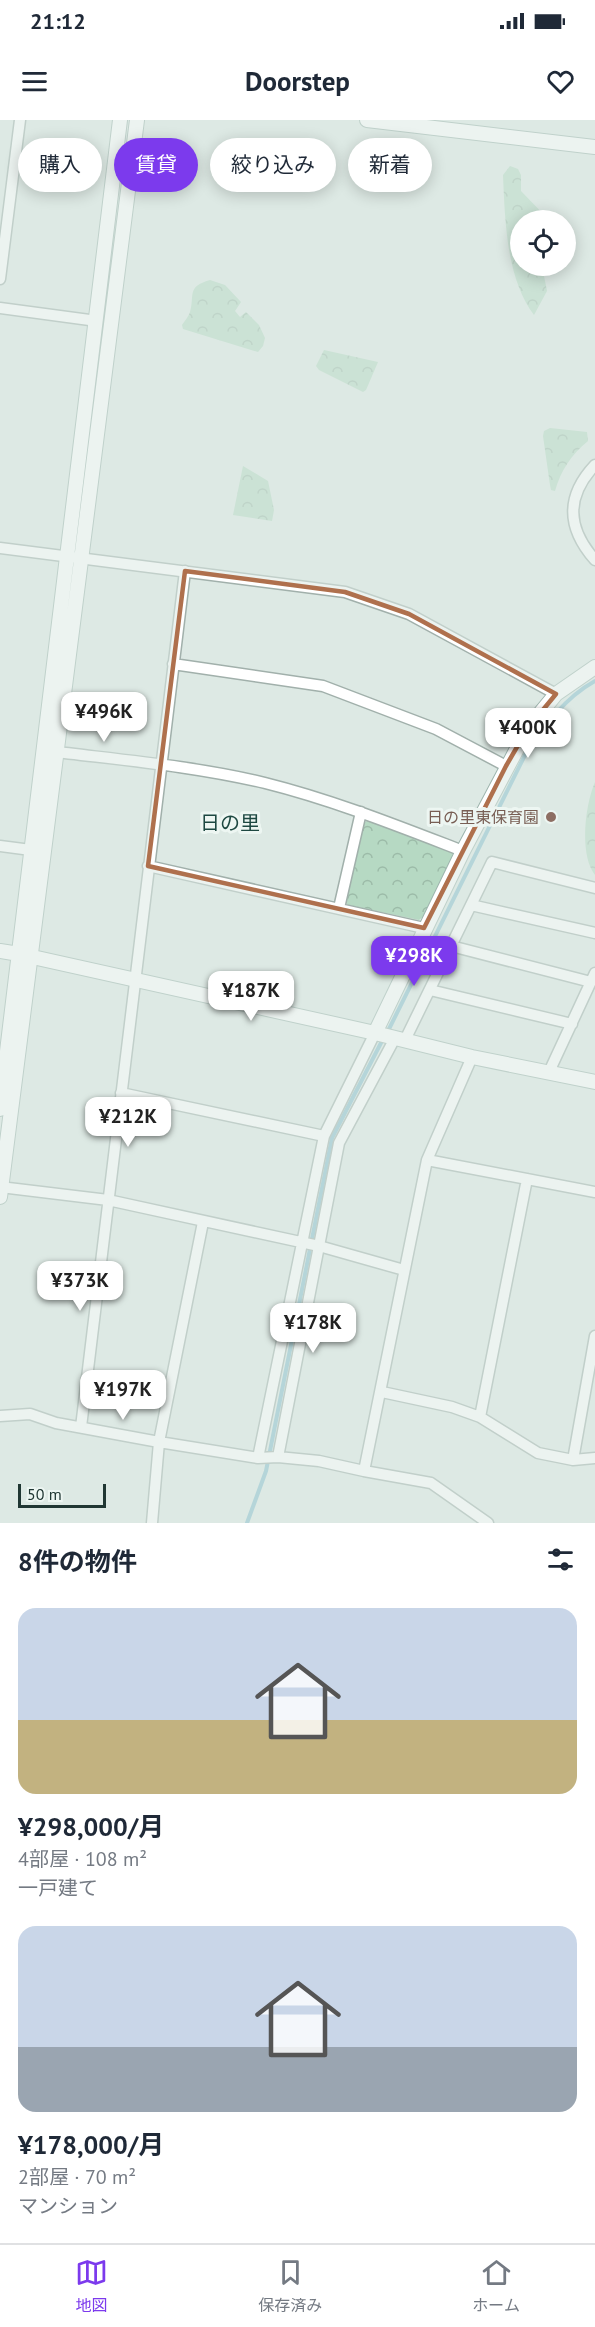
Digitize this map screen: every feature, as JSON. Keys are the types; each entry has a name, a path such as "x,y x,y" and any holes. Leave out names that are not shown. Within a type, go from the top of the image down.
{"street":[{"path":"0,279 20,120"},
{"path":"120,120 67,555 50,751 0,1190 108,1200 319,1246 404,1270"},
{"path":"0,1109 25,955 31,850 82,557 136,120"},
{"path":"367,120 595,147"},
{"path":"0,308 97,321"},
{"path":"595,465 577,490 573,510 574,527 582,545 595,560"},
{"path":"0,548 345,592 409,614 556,694"},
{"path":"81,1427 184,571"},
{"path":"173,664 323,686 436,729 506,766"},
{"path":"258,1458 324,1137 424,928 506,766 528,728 556,694 595,667"},
{"path":"50,751 162,765 265,783 361,812 463,851"},
{"path":"339,908 361,812"},
{"path":"0,846 31,850"},
{"path":"278,1457 339,1143 430,990 492,862 595,888"},
{"path":"148,866 424,928"},
{"path":"471,905 595,933"},
{"path":"451,946 593,977 549,1072"},
{"path":"0,951 375,1033 472,1058 595,1082"},
{"path":"430,990 572,1024"},
{"path":"364,1471 382,1392 427,1160 472,1058"},
{"path":"121,1093 324,1137"},
{"path":"427,1160 595,1192"},
{"path":"480,1417 527,1179"},
{"path":"152,1523 159,1442 203,1222"},
{"path":"573,1460 595,1336"},
{"path":"382,1392 452,1407 480,1417 538,1453 573,1460 595,1458"},
{"path":"0,1416 30,1414 56,1423 159,1442 258,1458 278,1457 319,1461 431,1483 488,1523"}],"highlighted area":[{"path":"185,571 345,592 409,614 556,694 528,728 506,766 424,928 148,866"}],"green space":[{"path":"510,166 518,169 521,175 521,191 539,210 510,210 510,254 505,210 503,175"},
{"path":"515,276 544,276 547,291 534,315 525,300"},
{"path":"210,280 225,285 241,302 235,311 240,317 246,312 259,325 265,338 258,352 183,329 182,325 190,312 194,289"},
{"path":"324,350 378,362 366,390 363,392 319,370 316,366"},
{"path":"550,428 587,432 588,441 567,463 555,491 551,490 543,436 544,431"},
{"path":"243,466 268,481 274,510 272,521 233,515"},
{"path":"595,782 595,875 587,855 585,830 591,792"},
{"path":"367,821 450,851 454,856 424,916 419,920 348,905 344,901 361,825"}],"waterway":[{"path":"387,1033 525,755 564,705 595,681"},
{"path":"247,1523 266,1471 332,1138 383,1039"}],"place":[{"name":"日の里東保育園","path":"551,817"}],"district":[{"name":"日の里","path":"230,823"}]}
